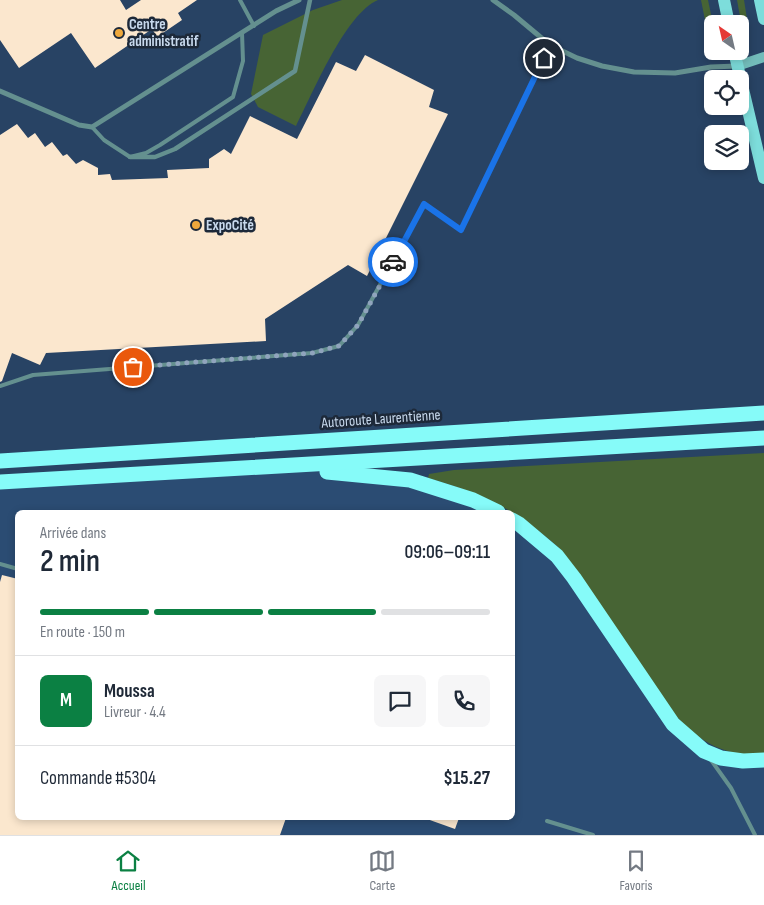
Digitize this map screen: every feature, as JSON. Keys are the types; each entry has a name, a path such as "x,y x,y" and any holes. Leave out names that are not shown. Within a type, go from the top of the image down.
{"highway":[{"name":"Autoroute Laurentienne","path":"0,461 764,412"},
{"path":"0,482 764,438"},
{"path":"0,451 53,458"},
{"path":"283,467 410,480 474,500 494,510"},
{"path":"515,522 557,556 673,724 704,751 721,758 743,761 764,760"}],"main road":[{"path":"724,0 727,15"},
{"path":"760,0 764,19"},
{"path":"737,66 764,57"},
{"path":"736,60 764,178"}],"street":[{"path":"0,91 80,125 92,128 276,11 299,0"},
{"path":"130,157 155,157 175,149 295,71 310,0"},
{"path":"493,0 550,45 578,58 602,66 634,72 676,73 711,67 737,66"}],"lane":[{"path":"240,0 254,26"},
{"path":"92,128 104,140 130,157 146,153 160,145 234,97 243,61 242,33"},
{"path":"0,386 33,375 312,353 339,346 358,325 424,204 461,230 550,45"},
{"path":"0,564 15,568"},
{"path":"704,751 731,788 755,835"},
{"path":"547,821 593,835"}],"shaded area":[{"path":"283,467 410,480 492,510 15,510 15,820 515,820 515,522 557,556 673,724 704,751 764,760 764,835 0,835 0,482"}],"green space":[{"path":"342,0 378,0 366,8 342,37 296,126 258,107 251,94 263,35 313,10"},
{"path":"701,0 708,0 711,15 704,15"},
{"path":"737,0 744,0 746,15 740,15"},
{"path":"764,453 764,757 750,756 715,746 695,734 685,725 675,715 558,547 515,515 515,510 507,510 465,490 428,478 429,474 454,470"}],"building":[{"path":"0,0 120,0 126,10 141,0 197,0 178,13 182,20 157,37 152,29 95,68 71,33 19,68 0,40"},
{"name":"ExpoCité","path":"365,55 434,90 429,107 448,114 367,276 348,265 265,319 266,341 46,353 40,365 12,353 0,382 0,135 17,124 28,138 35,133 45,147 52,142 63,156 67,154 76,164 83,160 98,168 98,175 110,174 112,180 168,178 167,170 209,168 209,159 224,149 231,154 250,116 297,139 336,62 356,71"},
{"path":"2,575 15,578 15,820 285,820 280,835 0,835 0,582"},
{"path":"430,820 458,820 455,829"}],"way so far":[{"path":"133,367 312,353 339,346 358,325 393,262"}],"place":[{"name":"Centre administratif","path":"119,33"},
{"name":"ExpoCité","path":"196,225"}],"route":[{"path":"393,262 424,204 461,230 544,58"}]}
